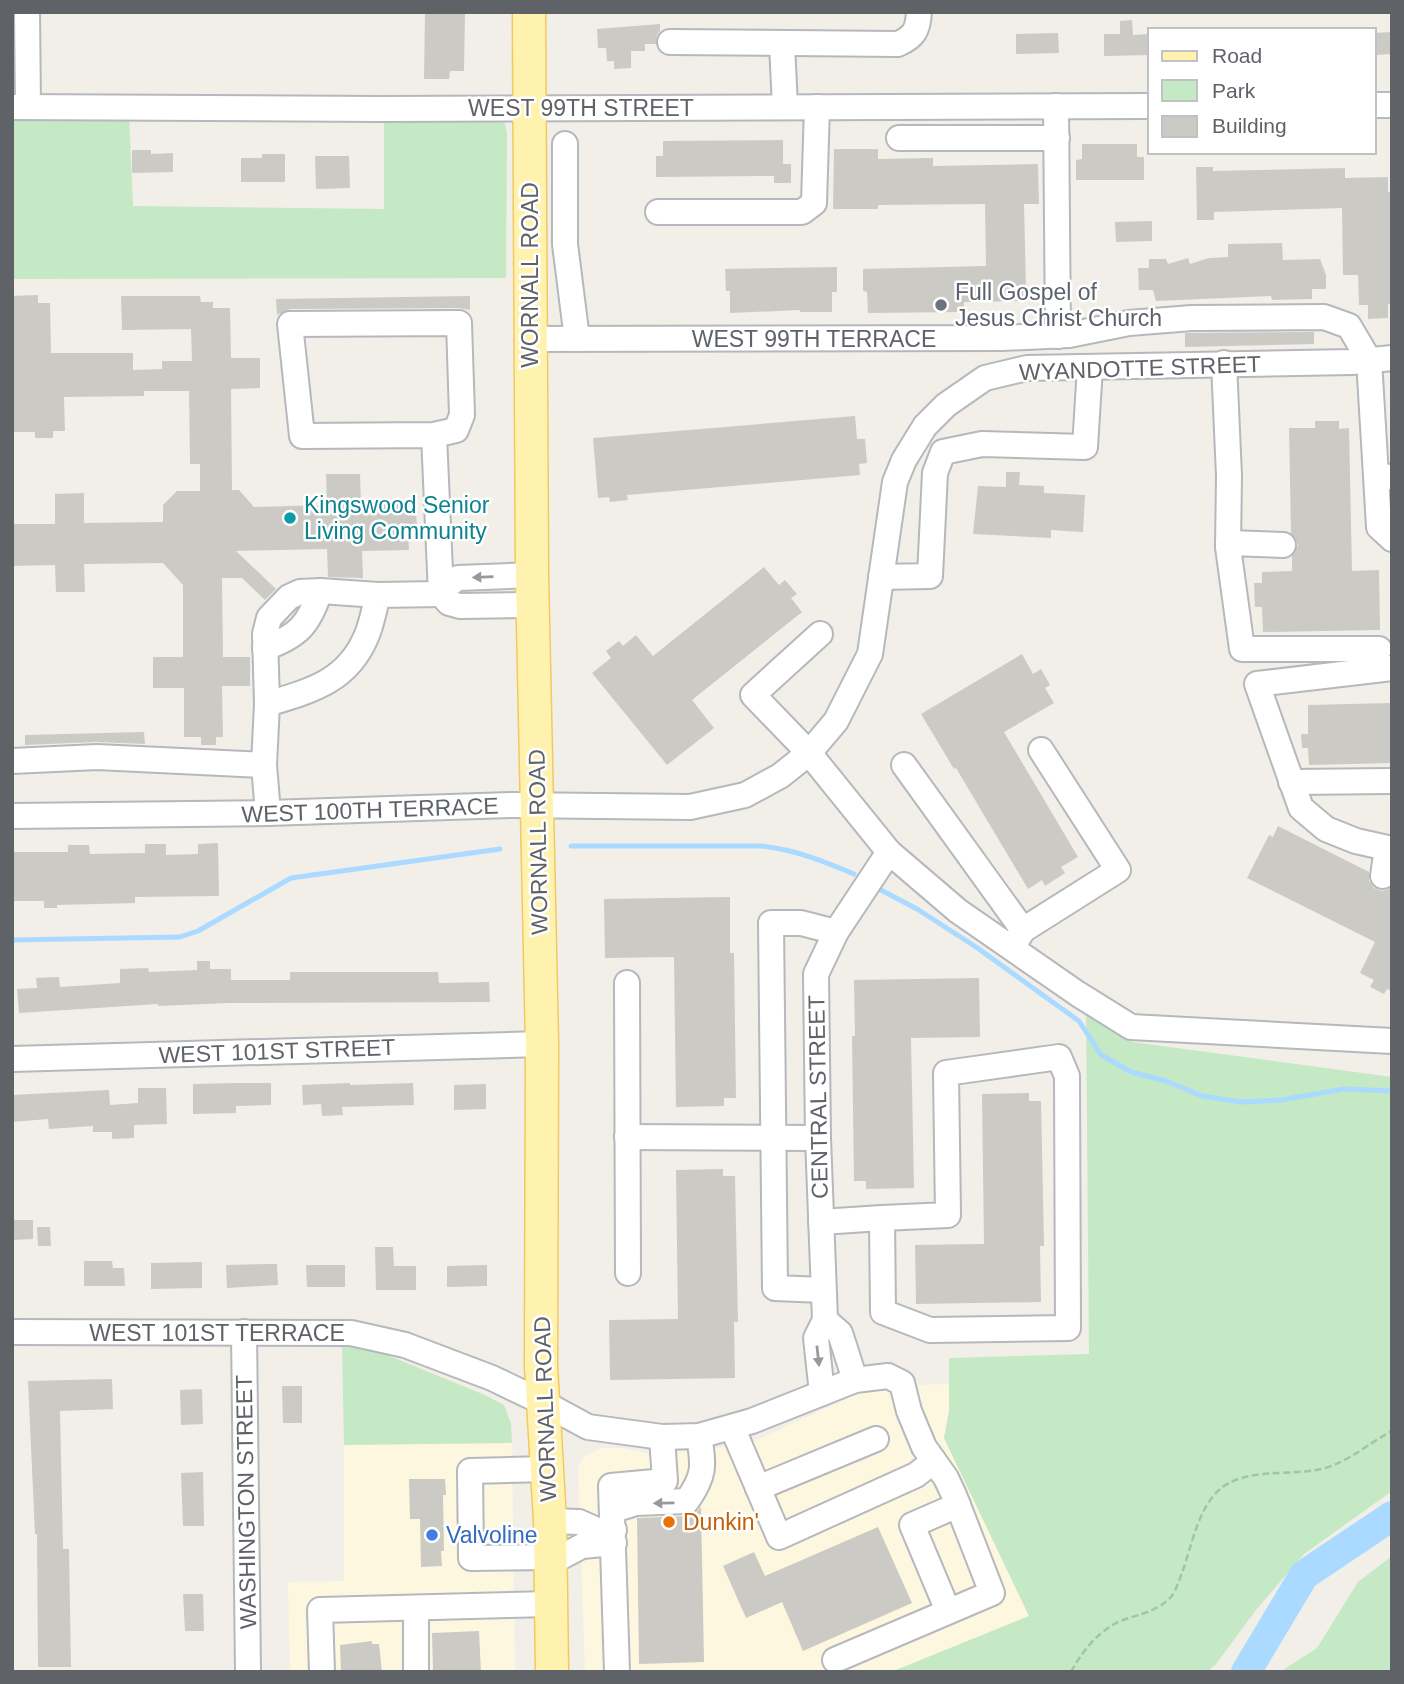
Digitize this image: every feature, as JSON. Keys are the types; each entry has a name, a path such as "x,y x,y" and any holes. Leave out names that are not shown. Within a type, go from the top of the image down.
{"main road":[{"name":"WORNALL ROAD","path":"529,12 533,590 541,1044 542,1402 550,1521 552,1672"}],"street":[{"path":"20,107 27,12"},
{"path":"670,42 898,44 911,38 918,29 919,12"},
{"path":"782,44 785,107"},
{"path":"1056,106 1058,336"},
{"name":"WEST 99TH STREET","path":"20,107 1148,106"},
{"path":"658,212 802,212 814,203 817,107"},
{"path":"899,138 1056,138"},
{"path":"565,144 565,244 577,339"},
{"name":"WEST 99TH TERRACE","path":"531,339 1002,338 1058,336 1129,323 1192,318 1324,317 1349,326 1380,359"},
{"path":"459,323 462,415 456,430 434,435 302,436 290,324 459,323"},
{"path":"1380,359 1384,477 1379,527 1392,539"},
{"name":"WYANDOTTE STREET","path":"809,753 836,721 870,654 895,482 904,460 925,426 946,405 985,378 1027,368 1380,359"},
{"path":"1224,363 1229,476 1228,543 1242,649 1385,658"},
{"path":"914,443 943,452 982,444 1085,447 1090,367"},
{"path":"434,435 441,594 449,603 460,606 533,590"},
{"path":"881,577 930,576 935,473 943,452"},
{"path":"1228,543 1283,545"},
{"path":"268,813 264,765 267,704 265,634 269,618 289,597 300,592 441,594"},
{"path":"267,704 307,692 331,681 353,662 367,636 378,595"},
{"path":"820,634 753,695 809,753 889,852 958,911 1017,939"},
{"path":"1383,876 1389,848 1356,841 1326,829 1301,808 1257,684 1385,658"},
{"path":"1017,939 1118,870 1041,750"},
{"name":"WEST 100TH TERRACE","path":"12,816 268,813 537,805 690,807 745,795 780,776 809,753"},
{"path":"12,761 97,757 264,765"},
{"path":"904,765 1017,939 1078,995 1130,1027 1392,1041"},
{"path":"1291,782 1392,781"},
{"name":"CENTRAL STREET","path":"822,1393 816,1338 825,1320 818,1138 816,974 836,932 889,852"},
{"path":"823,1290 775,1289 771,923 801,923 836,932"},
{"path":"627,984 628,1273"},
{"name":"WEST 101ST STREET","path":"12,1059 541,1044"},
{"path":"821,1222 948,1215 946,1073 1059,1057 1067,1076 1068,1328 930,1330 883,1312 882,1219"},
{"path":"627,1137 818,1138"},
{"path":"825,1320 839,1333 855,1380"},
{"name":"WEST 101ST TERRACE","path":"12,1332 351,1332 405,1345 492,1378 588,1427 662,1437 699,1436 732,1427 855,1380 888,1376 902,1383 909,1411 929,1454 946,1478 958,1504 992,1593 948,1611"},
{"name":"WASHINGTON STREET","path":"244,1332 248,1672"},
{"path":"732,1427 779,1537 916,1475 929,1454"},
{"path":"547,1469 470,1471 471,1558 550,1560 614,1528 636,1503 687,1501 699,1483 704,1467 699,1436"},
{"path":"617,1672 611,1486 665,1480 662,1437"},
{"path":"758,1488 876,1439"},
{"path":"835,1660 948,1611 912,1525 958,1504"},
{"path":"550,1521 579,1522 597,1530 614,1528"},
{"path":"322,1672 320,1610 551,1604"},
{"path":"416,1608 416,1672"}],"path":[{"path":"1071,1672 1086,1648 1103,1631 1121,1621 1158,1608 1172,1596 1203,1515 1213,1496 1227,1482 1249,1476 1319,1470 1347,1459 1370,1442 1392,1431"}],"shaded area":[{"path":"949,1384 949,1411 944,1438 1029,1616 891,1672 585,1672 578,1467 585,1456 602,1448 623,1448 647,1453 712,1449 757,1440 873,1386"},
{"path":"512,1443 515,1672 290,1672 288,1582 344,1581 344,1445"}],"green space":[{"path":"12,115 129,115 133,206 384,209 384,118 498,120 505,123 507,134 506,278 12,279"},
{"path":"1086,1008 1132,1042 1392,1077 1392,1491 1304,1554 1207,1672 891,1672 1029,1616 944,1438 949,1411 949,1358 1089,1354"},
{"path":"342,1342 365,1346 504,1405 511,1424 512,1443 344,1445"},
{"path":"1392,1556 1392,1672 1280,1672 1317,1648 1358,1582"}],"building":[{"path":"425,12 465,12 464,71 450,71 449,79 424,79"},
{"path":"1132,20 1133,35 1148,34 1148,55 1104,56 1104,34 1120,34 1120,21"},
{"path":"660,24 656,44 645,44 645,51 631,51 631,68 614,69 614,61 607,61 606,48 598,48 597,29"},
{"path":"1392,32 1392,54 1376,55 1376,33"},
{"path":"1058,33 1059,53 1016,54 1016,34"},
{"path":"783,140 783,164 791,164 791,183 774,183 774,176 656,177 656,156 663,156 663,141"},
{"path":"1082,144 1137,144 1137,157 1144,157 1144,180 1076,180 1076,160 1082,159"},
{"path":"834,149 878,149 878,159 933,158 933,166 1038,164 1039,204 1024,204 1028,301 964,302 964,312 868,313 867,292 863,291 863,269 986,266 985,204 878,205 878,209 833,209"},
{"path":"132,150 151,150 151,154 173,153 173,172 132,173"},
{"path":"262,154 285,154 285,182 241,182 241,158 262,158"},
{"path":"315,156 349,156 350,188 316,189"},
{"path":"1196,167 1213,167 1213,171 1345,168 1345,178 1388,177 1388,192 1392,192 1392,304 1388,304 1388,318 1368,319 1368,305 1359,305 1358,275 1343,275 1342,208 1214,212 1214,220 1197,220"},
{"path":"1152,221 1152,241 1116,242 1115,222"},
{"path":"1282,243 1283,260 1320,259 1326,275 1326,289 1312,289 1312,299 1272,300 1271,296 1156,301 1153,290 1139,290 1138,268 1149,268 1149,259 1166,259 1168,264 1188,258 1190,264 1209,258 1228,257 1228,244"},
{"path":"837,267 837,292 832,292 832,312 800,310 730,313 730,291 726,291 725,269"},
{"name":"Kingswood Senior Living Community","path":"38,295 38,303 50,303 51,353 133,353 133,370 162,369 162,361 192,361 191,329 122,330 121,296 200,296 201,302 213,302 213,308 230,308 231,358 260,358 260,388 231,389 232,490 239,490 254,507 327,505 326,474 360,474 361,503 409,502 409,513 416,512 417,528 408,529 409,550 362,551 363,578 328,577 327,549 236,551 276,589 265,600 242,578 222,578 223,657 250,657 250,686 222,686 223,737 216,737 216,745 201,745 201,737 184,737 184,688 153,688 153,657 183,657 183,585 163,563 84,564 85,592 56,592 55,565 12,566 12,524 55,524 55,494 84,493 84,523 163,522 163,505 177,491 200,491 200,464 190,464 189,391 144,391 144,396 64,397 65,431 53,431 53,438 35,438 35,432 12,432 12,296"},
{"path":"470,296 470,310 290,309 277,315 276,299"},
{"path":"1314,332 1314,344 1185,347 1185,333"},
{"path":"855,416 857,439 865,439 867,463 859,464 860,475 627,495 628,500 610,502 609,497 598,498 593,438"},
{"path":"1315,421 1339,421 1339,429 1349,428 1352,571 1379,570 1380,630 1263,632 1262,607 1255,607 1254,583 1262,583 1262,572 1292,571 1292,556 1298,545 1291,533 1289,428 1315,428"},
{"path":"1006,472 1020,472 1019,485 1044,486 1044,493 1085,495 1083,532 1051,530 1051,538 973,534 978,486 1006,487"},
{"path":"764,567 779,585 785,580 797,594 791,598 802,612 692,700 714,728 667,765 592,673 611,658 606,651 619,641 623,646 636,635 653,656"},
{"path":"1022,654 1033,674 1041,669 1050,685 1045,688 1054,703 1004,732 1078,857 1061,867 1065,873 1045,886 1042,880 1028,889 921,714"},
{"path":"1392,703 1392,763 1309,765 1308,748 1302,748 1301,734 1308,734 1308,705"},
{"path":"144,732 145,744 96,742 25,745 25,735"},
{"path":"1278,826 1369,872 1369,881 1374,888 1382,891 1392,888 1392,991 1387,989 1384,994 1370,987 1374,980 1360,973 1375,942 1247,878 1269,835 1273,837"},
{"path":"218,843 219,896 135,897 135,903 57,905 57,908 44,908 44,901 12,901 12,852 68,852 68,845 89,845 90,854 145,853 145,844 166,844 166,855 198,854 198,844"},
{"path":"730,897 730,953 734,953 736,1098 724,1098 724,1106 676,1107 674,957 605,958 604,899"},
{"path":"197,961 210,961 210,969 231,969 231,980 290,980 290,972 438,972 439,983 489,982 490,1002 158,1004 19,1013 17,989 37,988 36,978 59,977 60,987 120,983 120,969 148,968 149,972 197,970"},
{"path":"979,978 980,1037 911,1038 914,1188 866,1189 866,1181 854,1181 854,980"},
{"path":"271,1083 271,1105 236,1106 236,1113 193,1114 193,1084"},
{"path":"413,1083 414,1105 342,1107 343,1115 322,1116 321,1104 303,1105 302,1085"},
{"path":"486,1084 486,1109 454,1110 454,1085"},
{"path":"138,1088 166,1088 167,1124 134,1125 134,1138 112,1139 112,1132 93,1132 93,1126 49,1129 48,1119 12,1122 12,1095 109,1090 110,1105 138,1103"},
{"path":"1029,1093 1029,1101 1041,1101 1044,1246 1040,1246 1041,1302 916,1304 915,1245 984,1244 982,1094"},
{"path":"723,1169 723,1176 735,1176 738,1322 734,1322 735,1378 610,1380 609,1320 678,1319 676,1170"},
{"path":"12,1220 33,1220 33,1239 12,1240"},
{"path":"37,1227 50,1227 51,1246 38,1246"},
{"path":"375,1247 393,1247 394,1266 416,1266 416,1290 376,1290"},
{"path":"84,1261 112,1261 113,1268 124,1268 125,1286 84,1286"},
{"path":"202,1262 202,1288 151,1289 151,1263"},
{"path":"277,1264 278,1285 227,1288 226,1265"},
{"path":"306,1265 345,1265 345,1287 307,1287"},
{"path":"487,1265 487,1286 447,1287 447,1266"},
{"path":"112,1379 113,1409 60,1411 63,1549 69,1549 71,1667 38,1667 37,1534 28,1381"},
{"path":"282,1386 302,1386 302,1423 283,1423"},
{"path":"202,1389 203,1424 181,1425 180,1390"},
{"path":"203,1472 204,1526 183,1526 181,1473"},
{"name":"Valvoline","path":"409,1479 445,1479 442,1566 421,1567 420,1519 410,1519"},
{"path":"701,1507 704,1662 639,1664 637,1518 688,1516 695,1514"},
{"path":"878,1527 912,1603 803,1651 782,1602 746,1618 723,1566 754,1552 765,1576"},
{"path":"183,1594 203,1594 204,1631 185,1631"},
{"path":"479,1631 481,1672 433,1672 432,1633"},
{"path":"372,1641 372,1644 379,1644 382,1672 341,1672 340,1645"}],"waterway":[{"path":"571,846 762,846 798,853 854,874"},
{"path":"12,940 180,937 198,931 291,878 500,849"},
{"path":"879,889 917,909 976,947 1079,1021 1101,1055 1131,1072 1166,1081 1202,1096 1241,1102 1281,1100 1344,1089 1392,1091"},
{"path":"1246,1672 1304,1575 1392,1516"}],"place":[{"name":"Full Gospel of Jesus Christ Church","path":"941,305"},
{"name":"Kingswood Senior Living Community","path":"290,518"},
{"name":"Dunkin'","path":"669,1522"},
{"name":"Valvoline","path":"432,1535"}]}
